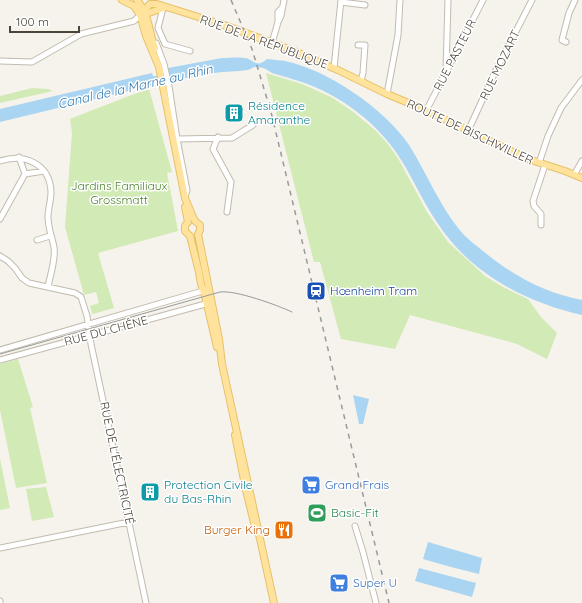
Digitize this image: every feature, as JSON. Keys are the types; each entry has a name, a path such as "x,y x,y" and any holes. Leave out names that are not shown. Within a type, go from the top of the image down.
{"main road":[{"path":"123,0 143,13 146,36 161,68"},
{"path":"138,0 151,29 150,33 166,86 185,203 191,221"},
{"path":"143,13 165,8"},
{"name":"RUE DE LA RÉPUBLIQUE","path":"165,8 231,28 272,43 334,68 361,81"},
{"name":"ROUTE DE BISCHWILLER","path":"361,81 528,159 582,178"},
{"path":"191,221 199,223 200,228 198,234 206,290"},
{"path":"191,221 185,226 185,231 190,236 206,290 234,415 236,445 274,603"},
{"path":"190,236 198,234"}],"street":[{"path":"272,43 278,22 278,12 282,8 284,0"},
{"path":"387,94 398,35 400,0"},
{"path":"446,73 448,0"},
{"name":"RUE PASTEUR","path":"426,111 483,0"},
{"name":"RUE MOZART","path":"468,131 496,70 532,0"},
{"path":"566,42 562,40 569,13 575,0"},
{"path":"334,68 341,1 365,5"},
{"path":"165,8 158,25 165,44 174,48 190,51"},
{"path":"0,61 32,62 81,34 134,21 143,13"},
{"path":"358,44 365,45 361,81"},
{"path":"541,225 541,214 534,206 533,201 548,136 561,108 582,80"},
{"path":"166,86 187,190 185,198"},
{"path":"177,139 218,137 232,138 253,125"},
{"path":"218,137 213,149 231,182 227,212"},
{"path":"0,219 25,174 19,157"},
{"path":"0,161 19,157 26,158 36,163 44,171 48,180 51,192 48,217 50,236 54,248 54,257 48,287 28,282 22,278 8,261 0,256"},
{"path":"574,175 582,161"},
{"path":"25,174 44,171"},
{"path":"37,240 50,236"},
{"name":"RUE DE L'ÉLECTRICITÉ","path":"48,287 75,293 80,297 88,324 146,603"},
{"name":"RUE DU CHÊNE","path":"0,350 206,290"},
{"name":"RUE DU CHÊNE","path":"0,360 209,303"},
{"path":"0,548 129,522"},
{"path":"355,526 364,552 376,603"}],"green space":[{"path":"266,73 302,84 331,97 352,111 375,130 388,144 399,160 427,212 448,242 485,276 503,287 528,299 541,317 557,333 547,359 517,344 410,315 395,349 341,339 320,262 314,262"},
{"path":"32,88 48,89 53,91 0,103 0,96"},
{"name":"Jardins Familiaux Grossmatt","path":"149,89 172,172 167,173 178,231 98,253 114,308 93,314 90,306 99,303 96,292 84,295 65,227 72,133 70,119"},
{"path":"18,359 33,407 30,408 47,483 16,488 0,410 0,364"},
{"path":"0,459 10,508 0,510"},
{"path":"46,487 54,517 32,521 26,489"}],"water":[{"name":"Canal de la Marne au Rhin","path":"222,58 245,58 255,63 263,62 267,59 285,61 302,66 337,82 371,105 399,131 416,156 448,214 464,235 505,268 529,282 555,293 582,300 582,315 527,297 493,278 478,267 463,254 443,231 431,214 396,152 371,124 356,111 324,91 272,73 266,69 253,67 250,70 204,74 173,81 162,78 157,80 153,85 0,122 0,109 152,73 153,76 156,76 166,73 168,68"},
{"path":"353,395 369,399 363,424 359,424"},
{"path":"428,542 482,558 479,574 423,559"},
{"path":"419,568 476,583 472,597 415,581"}],"tram line":[{"path":"0,354 220,292 236,293 267,302 292,312"}],"railway":[{"path":"231,0 252,49 271,112 389,603"}],"place":[{"name":"Résidence Amaranthe","path":"234,113"},
{"name":"Hœnheim Tram","path":"316,291"},
{"name":"Grand Frais","path":"311,485"},
{"name":"Protection Civile du Bas-Rhin","path":"150,492"},
{"name":"Basic-Fit","path":"317,513"},
{"name":"Burger King","path":"284,530"},
{"name":"Super U","path":"339,583"}]}
